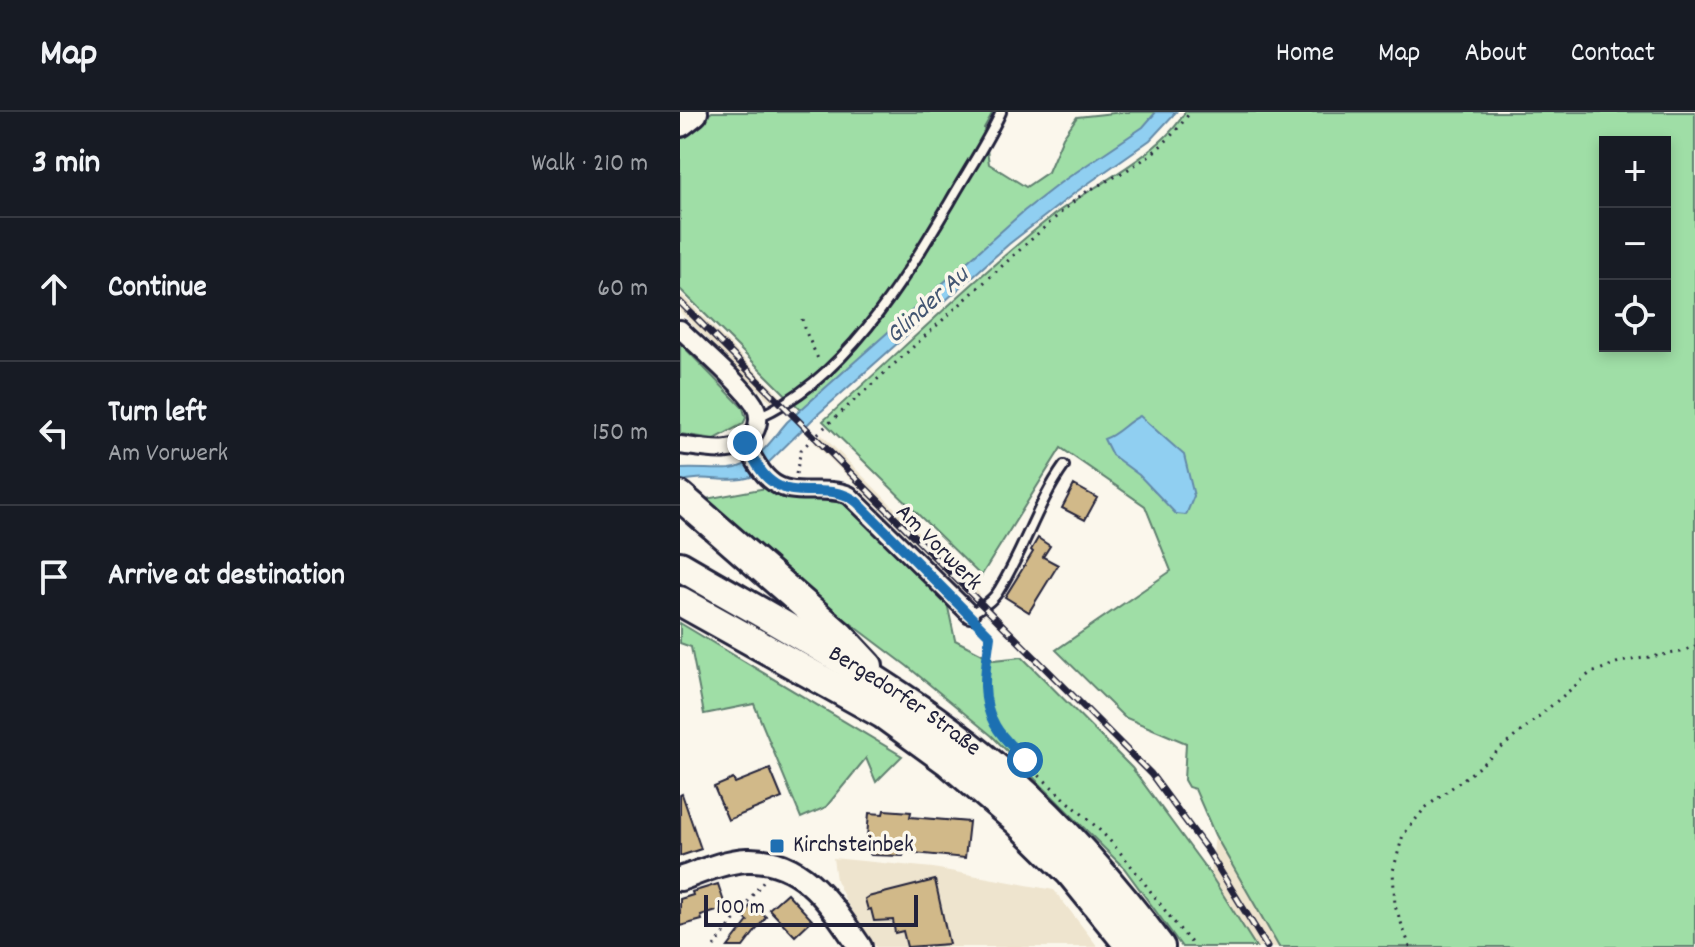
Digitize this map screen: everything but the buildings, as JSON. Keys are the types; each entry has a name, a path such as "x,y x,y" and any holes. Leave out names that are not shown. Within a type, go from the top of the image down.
{"highway":[{"path":"680,122 693,112"},
{"path":"681,497 840,636 890,690"},
{"name":"Bergedorfer Straße","path":"680,566 890,690 973,749 1011,781 1086,856 1160,947"},
{"name":"Bergedorfer Straße","path":"680,601 883,714 949,762 1017,820 1059,862 1131,947"}],"street":[{"path":"680,329 752,401 758,417 749,450 680,445"},
{"name":"Am Vorwerk","path":"749,450 774,484 797,490 829,490 849,495 970,614"},
{"path":"680,879 747,860 786,866 814,885 860,947"}],"lane":[{"path":"758,417 783,406 824,372 875,320 900,285 1001,112"},
{"name":"Am Vorwerk","path":"970,614 998,592 1047,492 1064,466"}],"path":[{"path":"797,490 798,455 814,437 1056,217 1089,190 1136,165 1168,142 1190,112"},
{"path":"802,319 824,372"},
{"path":"970,614 990,636 984,680 988,708 996,727 1025,760 1110,840 1195,947"},
{"path":"1410,947 1395,906 1393,871 1403,835 1425,808 1589,674 1619,662 1681,652 1695,646"},
{"path":"714,947 762,884"}],"shaded area":[{"path":"680,293 782,398 773,404 680,312"},
{"path":"822,435 980,594 973,601 814,443"},
{"path":"1215,835 1279,947 1256,947 1211,874"},
{"path":"833,858 933,868 1054,890 1098,947 876,947 847,903 836,880"}],"green space":[{"path":"712,112 993,112 984,128 989,164 1026,187 1048,172 1063,137 1077,117 1162,112 1157,120 1080,174 802,411 680,289 680,136"},
{"path":"1185,112 1695,112 1695,947 1279,947 1215,835 1195,789 1188,787 1184,780 1186,743 1124,717 1056,650 1171,571 1145,506 1061,448 981,576 823,421 1022,241 1051,217 1160,142"},
{"path":"680,343 743,408 746,418 743,424 715,439 680,434"},
{"path":"766,488 843,503 946,598 955,640 994,660 1022,657 1132,768 1210,874 1256,947 1182,947 1124,868 992,736 907,666 788,576 700,500"},
{"path":"680,623 902,756 876,782 866,758 826,807 801,818 754,704 704,714 691,647 680,643"}],"water":[{"name":"Glinder Au","path":"1156,112 1176,112 1150,140 1009,244 816,416 756,475 680,482 680,469 730,469 756,457 787,422 1024,211 1143,127"},
{"path":"1140,416 1184,455 1194,496 1186,515 1176,514 1139,475 1112,455 1104,439"}],"railway":[{"path":"680,302 1151,774 1208,851 1267,947"}],"place":[{"name":"Kirchsteinbek","path":"777,846"}],"route":[{"path":"745,443 774,484 797,490 829,490 849,495 990,636 984,680 988,708 996,727 1025,760"}]}
